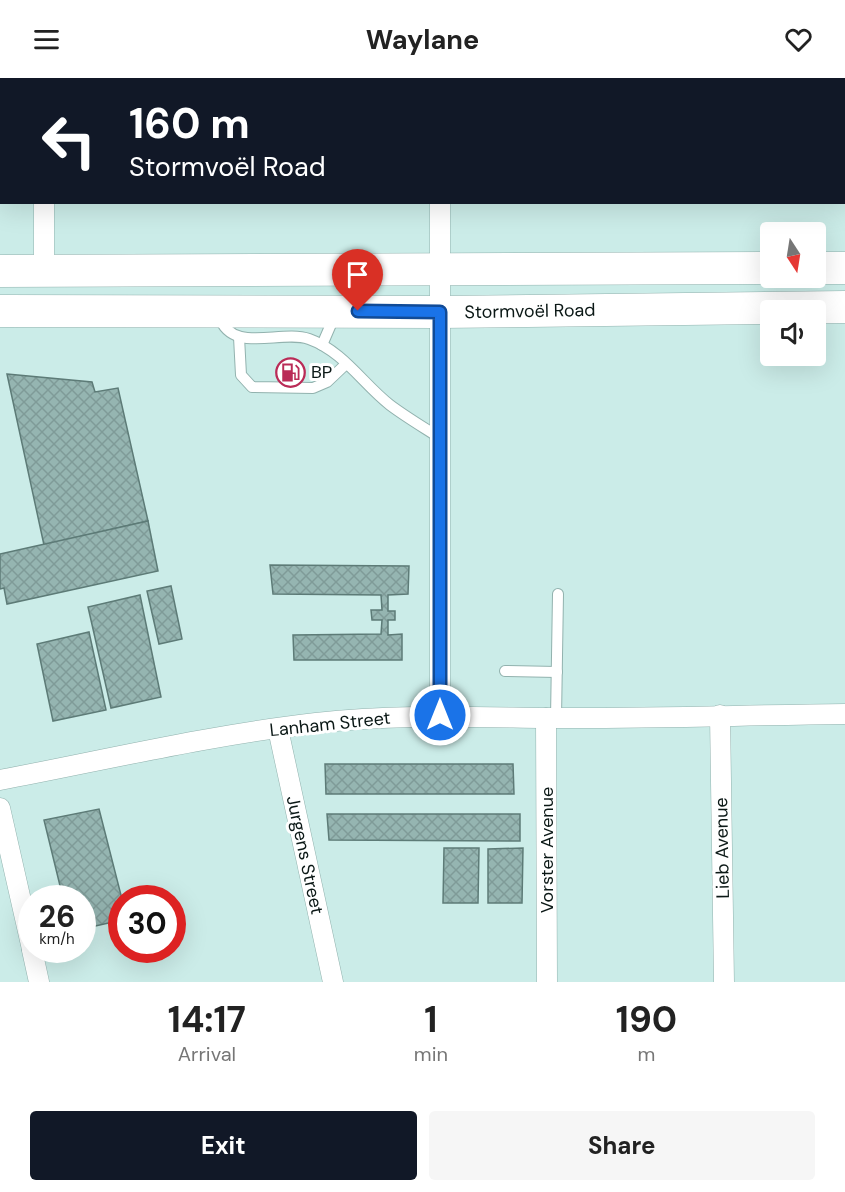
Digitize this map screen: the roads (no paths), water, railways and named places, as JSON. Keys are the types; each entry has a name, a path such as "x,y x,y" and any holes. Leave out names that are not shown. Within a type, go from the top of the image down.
{"main road":[{"path":"0,271 760,268"},
{"path":"826,268 845,268"},
{"name":"Stormvoël Road","path":"0,311 440,312 845,307"}],"street":[{"path":"44,204 45,272"},
{"path":"440,204 440,715"},
{"name":"Lanham Street","path":"0,780 315,723 440,715 551,718 845,714"},
{"name":"Lieb Avenue","path":"720,715 724,982"},
{"name":"Vorster Avenue","path":"547,982 551,718"},
{"name":"Jurgens Street","path":"278,729 333,982"},
{"path":"0,808 18,887"},
{"path":"35,963 39,982"}],"lane":[{"path":"322,345 337,310"},
{"path":"217,311 226,331 239,337 306,338 322,345 389,404 440,438"},
{"path":"239,337 241,375 252,387 313,388 327,382 346,364"},
{"path":"551,718 557,672 558,594"},
{"path":"505,671 557,672"}],"place":[{"name":"BP","path":"290,372"}]}
